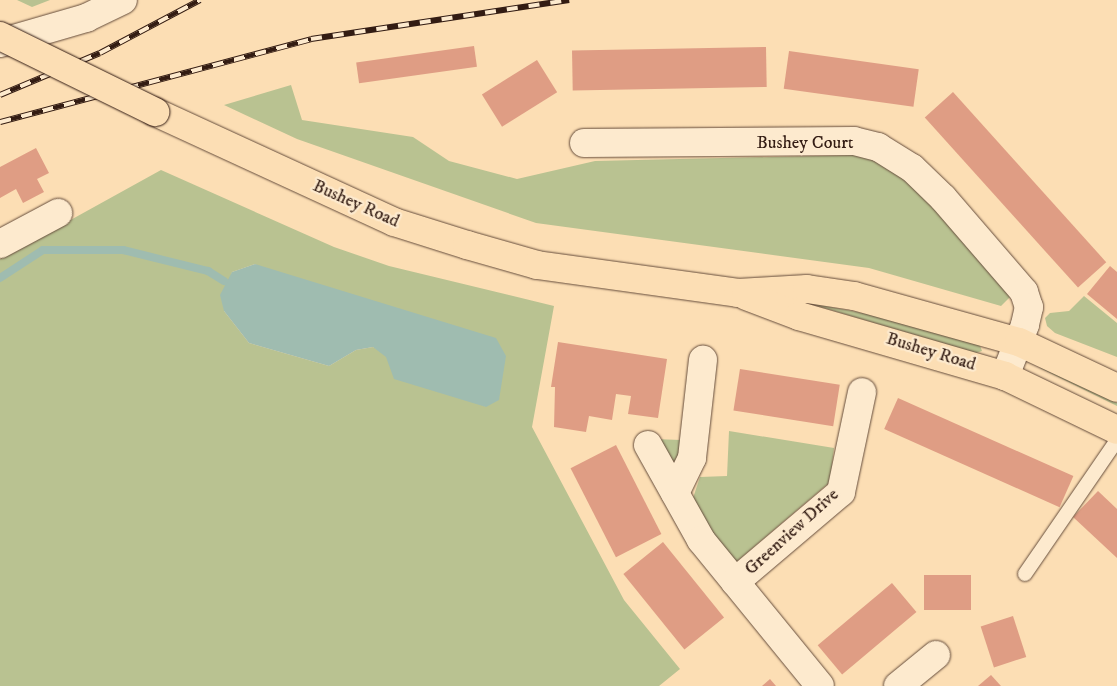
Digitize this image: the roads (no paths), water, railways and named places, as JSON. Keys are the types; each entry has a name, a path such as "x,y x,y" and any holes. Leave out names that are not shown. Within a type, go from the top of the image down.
{"main road":[{"name":"Bushey Road","path":"0,36 155,112 394,222 466,245 537,265 738,293 807,289 854,296 1019,342 1117,388"},
{"name":"Bushey Road","path":"738,293 799,316 1006,376 1117,430"}],"street":[{"path":"0,43 86,18 124,0"},
{"name":"Bushey Court","path":"584,143 854,141 878,147 912,168 1016,278 1029,306 1019,342 1006,376"},
{"path":"0,244 58,214"},
{"path":"675,493 692,458 703,360"},
{"name":"Greenview Drive","path":"735,582 841,492 862,392"},
{"name":"Greenview Drive","path":"648,445 701,540 820,686"},
{"path":"898,686 936,656"}],"lane":[{"path":"1026,574 1117,440"}],"waterway":[{"path":"0,278 43,250 123,250 208,271 224,281"}],"railway":[{"path":"0,95 100,53 200,0"},
{"path":"0,122 311,39 569,0"}]}
